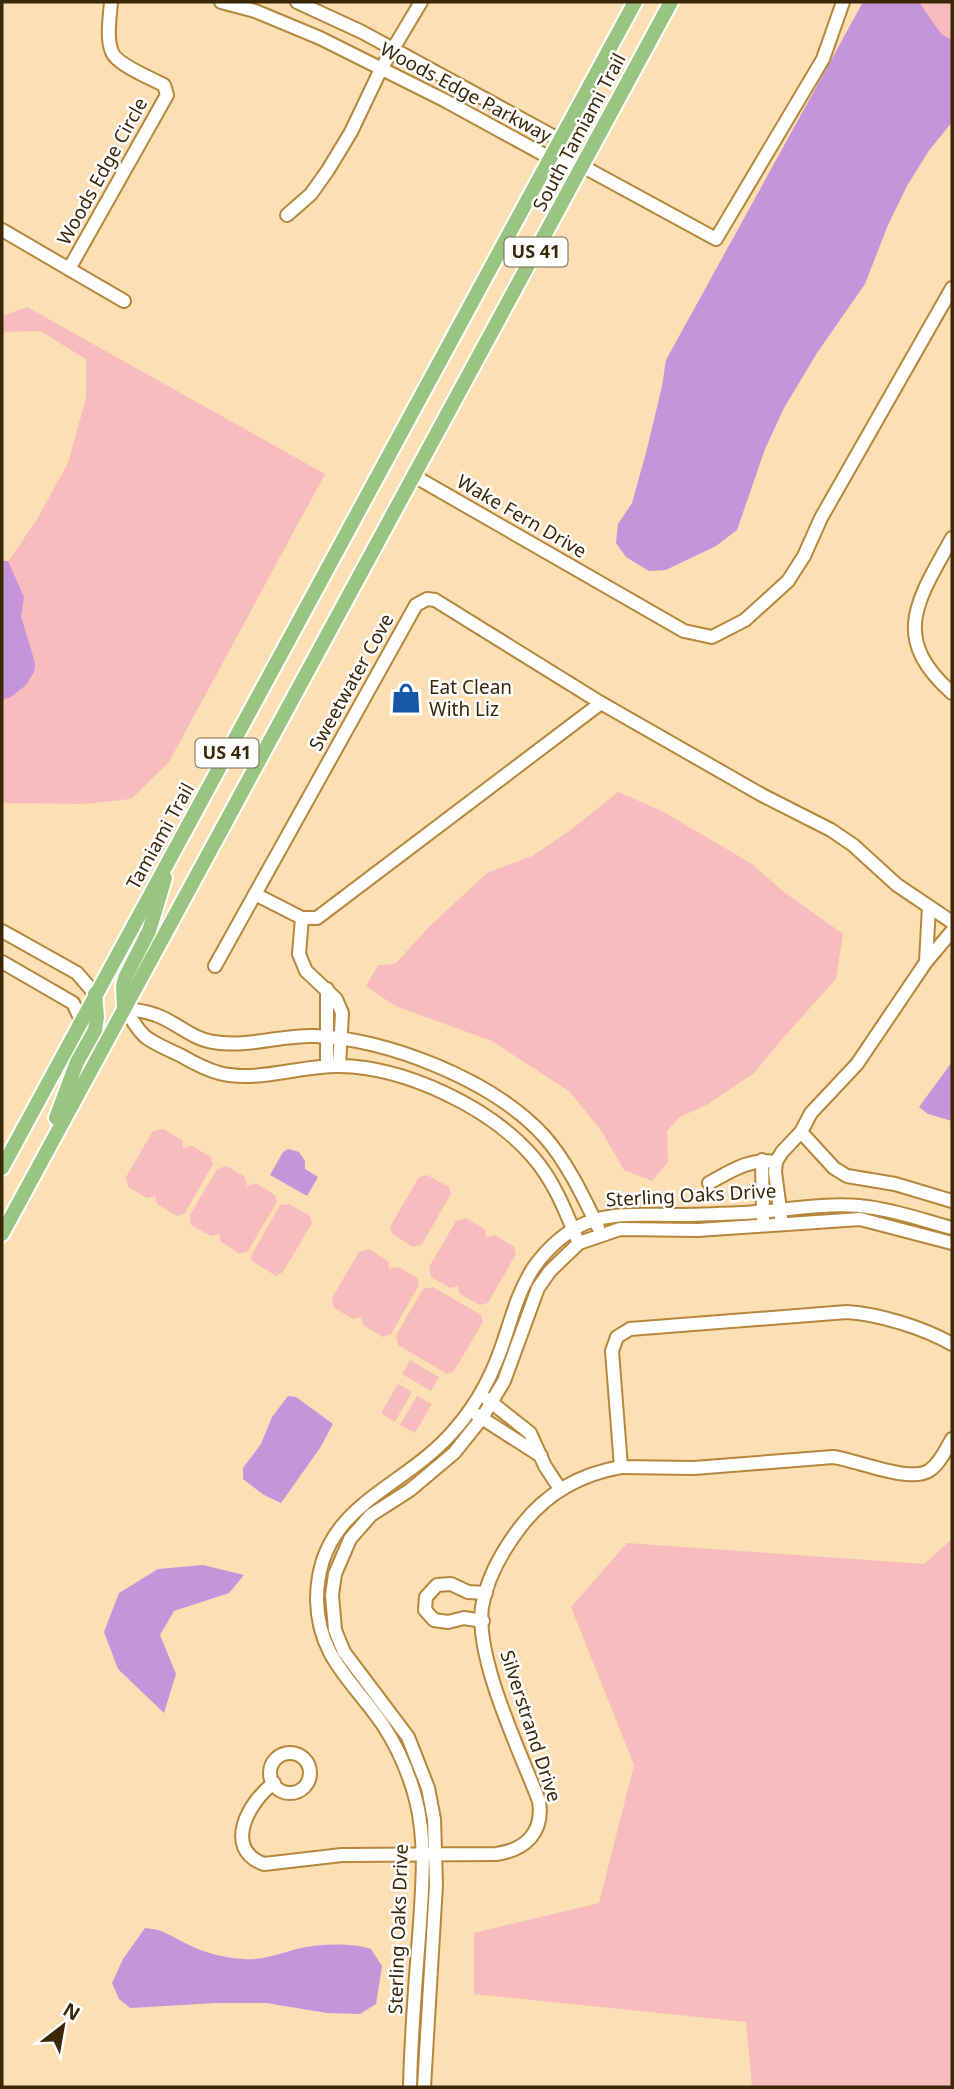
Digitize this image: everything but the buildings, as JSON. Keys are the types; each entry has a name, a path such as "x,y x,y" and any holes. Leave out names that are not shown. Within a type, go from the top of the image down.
{"main road":[{"name":"South Tamiami Trail","path":"372,486 635,2"},
{"name":"South Tamiami Trail","path":"124,1008 671,2"},
{"name":"Tamiami Trail","path":"81,1020 372,486"},
{"path":"124,1008 125,978 149,931 175,848"},
{"path":"37,1168 77,1062 95,1030 95,994"},
{"name":"US 41","path":"2,1234 124,1008"},
{"name":"US 41","path":"2,1168 81,1020"}],"street":[{"name":"Woods Edge Circle","path":"2,230 69,269 167,95 164,85 116,59 111,51 111,2"},
{"name":"Woods Edge Parkway","path":"221,2 290,25 381,69 550,158 582,166"},
{"name":"Woods Edge Parkway","path":"297,2 393,50 560,140 582,166"},
{"path":"287,215 311,194 328,170 351,132 381,69 421,2"},
{"path":"582,166 716,239 823,59 843,2"},
{"path":"69,269 124,301"},
{"name":"Wake Fern Drive","path":"414,476 684,631 712,637 745,620 788,581 952,288"},
{"path":"952,538 920,602 914,637 920,656 933,676 952,693"},
{"name":"Sweetwater Cove","path":"215,966 416,605 427,598 435,600 601,703 831,830 897,885 952,922"},
{"path":"255,894 302,918 317,918 601,703"},
{"path":"926,962 929,907"},
{"path":"302,918 299,954 306,971 336,999 342,1013 341,1038 333,1066"},
{"path":"2,931 77,973 95,994"},
{"path":"782,1225 776,1162 789,1142 801,1132 811,1113 857,1064 926,962 952,931"},
{"path":"2,962 74,1003 81,1020"},
{"path":"327,989 326,1037 333,1066"},
{"path":"124,1008 156,1015 210,1042 229,1044 311,1036 341,1038 374,1043 430,1064 490,1093 520,1114 544,1136 569,1170 601,1234"},
{"path":"124,1008 145,1037 218,1073 255,1074 333,1066 357,1067 400,1077 486,1116 516,1138 536,1160 553,1186 579,1243"},
{"path":"801,1132 834,1168 848,1176 895,1184 952,1200"},
{"path":"709,1183 745,1163 762,1160 776,1162"},
{"path":"762,1160 763,1227"},
{"name":"Sterling Oaks Drive","path":"424,2087 436,1885 434,1819 428,1788 417,1759 396,1719 342,1649 335,1630 332,1595 335,1574 342,1555 360,1525 410,1490 454,1453 476,1415 481,1394 496,1362 524,1284 544,1255 565,1234 594,1220 625,1215 855,1206 875,1208 952,1228"},
{"name":"Sterling Oaks Drive","path":"410,2087 422,1883 420,1822 417,1802 403,1762 383,1725 343,1676 325,1645 319,1616 318,1586 333,1539 349,1516 372,1495 422,1463 492,1403 512,1361 538,1288 556,1263 579,1243 620,1229 763,1227 860,1219 952,1243"},
{"path":"621,1467 612,1351 617,1337 630,1329 847,1312 866,1314 933,1334 952,1344"},
{"path":"481,1394 530,1433 560,1489"},
{"path":"476,1415 541,1456"},
{"name":"Silverstrand Drive","path":"274,1783 259,1797 242,1830 242,1843 246,1850 256,1861 264,1864 342,1855 509,1852 528,1842 539,1822 539,1801 487,1660 482,1608 497,1564 515,1534 537,1508 560,1489 595,1473 621,1467 694,1468 833,1457 914,1476 929,1471 936,1465 952,1439"},
{"path":"483,1620 434,1620 425,1610 426,1597 437,1585 451,1584 468,1592 486,1593"}],"shaded area":[{"path":"863,2 919,2 941,34 952,40 952,122 928,152 907,186 888,225 865,284 817,353 784,408 765,449 737,530 716,546 666,570 649,571 626,557 616,543 618,524 632,503 647,449 666,360"},
{"path":"919,2 952,2 952,40 941,35"},
{"path":"27,307 325,474 169,762 131,799 83,804 2,803 2,561 9,560 36,521 68,463 86,398 86,359 40,331 6,332 2,335 2,316"},
{"path":"2,561 8,561 24,597 21,616 35,663 34,672 26,685 11,697 2,700"},
{"path":"618,792 662,811 752,864 784,892 843,934 836,979 754,1073 708,1104 680,1117 667,1131 668,1162 652,1181 624,1170 602,1132 570,1092 492,1041 395,1006 366,986 378,965 395,964 430,926 487,873 532,856 572,829"},
{"path":"952,1062 952,1121 928,1114 919,1107"},
{"path":"163,1129 182,1140 183,1148 192,1146 211,1157 213,1164 185,1213 177,1216 157,1204 155,1196 147,1198 128,1187 126,1177 153,1131"},
{"path":"288,1149 299,1152 305,1161 305,1169 318,1177 307,1196 270,1175 283,1152"},
{"path":"227,1166 245,1177 247,1186 256,1183 275,1195 277,1202 248,1251 240,1254 221,1242 219,1234 211,1236 191,1225 190,1215 217,1169"},
{"path":"427,1175 449,1187 451,1194 422,1244 413,1247 392,1234 390,1227 419,1177"},
{"path":"289,1204 310,1216 312,1223 283,1272 276,1276 252,1261 251,1256 280,1205"},
{"path":"466,1218 485,1229 486,1237 495,1235 514,1247 516,1254 488,1303 480,1305 460,1294 458,1286 450,1288 431,1277 429,1267 456,1221"},
{"path":"369,1249 388,1261 389,1269 398,1267 417,1278 419,1285 391,1334 383,1337 363,1325 361,1317 353,1319 334,1308 332,1298 359,1252"},
{"path":"433,1287 481,1315 483,1322 454,1371 447,1374 398,1345 396,1335 423,1289"},
{"path":"410,1360 439,1377 431,1391 402,1374"},
{"path":"398,1384 412,1392 395,1422 381,1413"},
{"path":"288,1396 296,1397 333,1424 320,1448 281,1503 264,1495 243,1479 243,1468 261,1444 272,1417"},
{"path":"417,1396 432,1404 415,1433 400,1425"},
{"path":"952,1539 952,2087 752,2087 746,2022 474,1994 474,1933 599,1903 634,1765 571,1607 627,1543 924,1564"},
{"path":"203,1565 244,1575 229,1593 174,1611 160,1635 176,1674 164,1713 118,1669 104,1632 119,1593 158,1569"},
{"path":"145,1928 161,1931 206,1952 235,1958 259,1959 322,1945 371,1949 382,1966 376,2004 360,2014 327,2013 266,2003 130,2008 119,1999 112,1983 123,1959"}],"place":[{"name":"Eat Clean With Liz","path":"406,698"}]}
